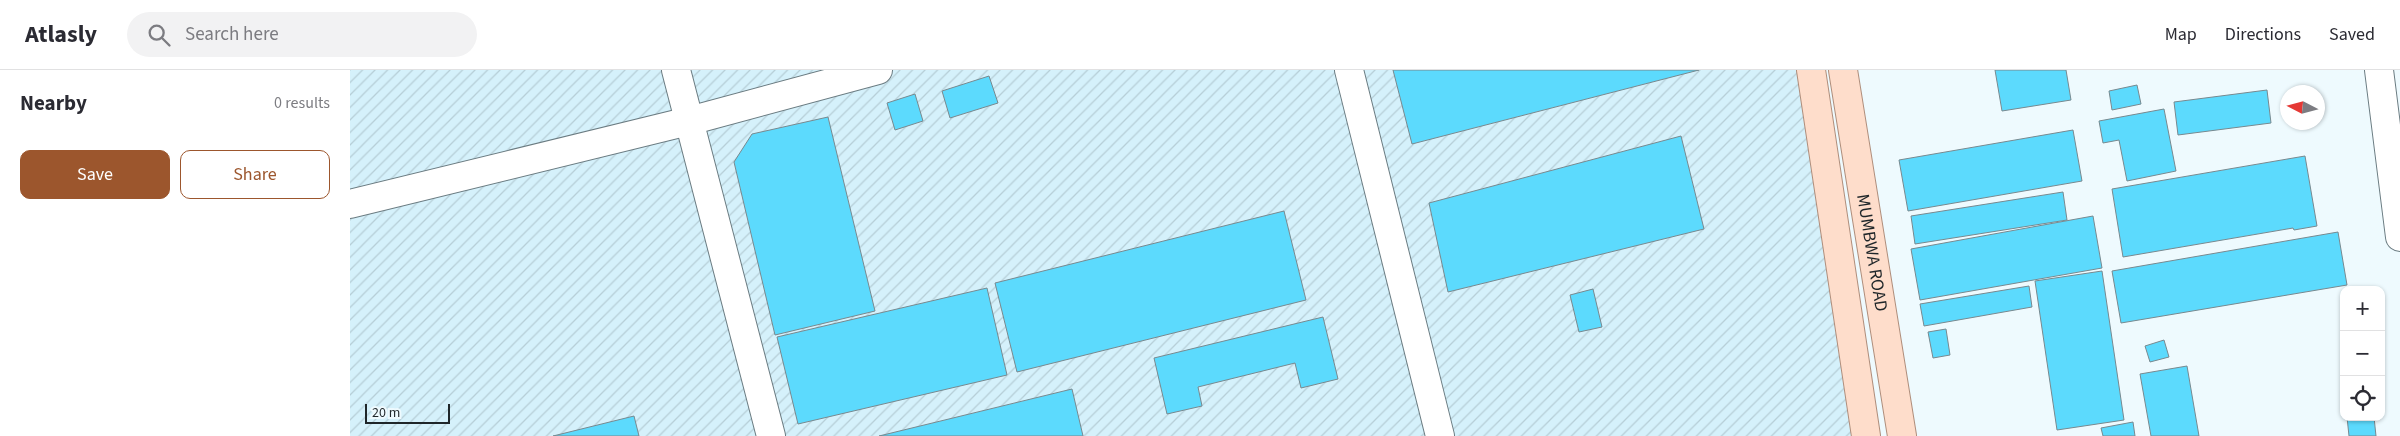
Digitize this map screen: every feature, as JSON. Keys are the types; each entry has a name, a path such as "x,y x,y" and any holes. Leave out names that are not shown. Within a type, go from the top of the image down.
{"main road":[{"name":"MUMBWA ROAD","path":"1811,70 1866,436"},
{"name":"MUMBWA ROAD","path":"1843,70 1902,436"}],"street":[{"path":"676,70 772,436"},
{"path":"350,204 689,122 878,70"},
{"path":"1349,70 1440,436"},
{"path":"2379,70 2400,237"}],"shaded area":[{"path":"350,70 1818,70 1880,436 350,436"}],"building":[{"path":"1393,70 1699,70 1412,144"},
{"path":"1995,70 2066,70 2071,100 2002,111"},
{"path":"989,76 998,103 950,118 942,91"},
{"path":"2137,85 2141,104 2112,110 2109,91"},
{"path":"2267,90 2271,123 2178,135 2174,102"},
{"path":"915,94 923,121 895,130 887,103"},
{"path":"2164,109 2176,171 2127,181 2119,140 2103,143 2099,121"},
{"path":"828,117 875,311 775,335 734,162 752,134"},
{"path":"2073,130 2082,181 1908,211 1899,160"},
{"path":"1681,136 1704,229 1448,292 1429,203"},
{"path":"2305,156 2317,226 2294,230 2293,228 2123,257 2112,189"},
{"path":"2063,192 2067,220 1915,244 1911,216"},
{"path":"1284,211 1306,300 1017,372 995,283"},
{"path":"2093,216 2102,268 1920,300 1911,249"},
{"path":"2338,232 2347,285 2121,323 2112,271"},
{"path":"2102,271 2124,420 2057,430 2035,281"},
{"path":"2029,286 2032,307 1924,326 1920,304"},
{"path":"987,288 1007,375 798,424 777,337"},
{"path":"1593,289 1602,327 1579,332 1570,295"},
{"path":"1323,317 1338,379 1301,388 1295,363 1198,387 1202,406 1167,414 1154,358"},
{"path":"1946,329 1950,355 1933,358 1928,332"},
{"path":"2164,340 2169,357 2150,362 2145,346"},
{"path":"2187,366 2199,436 2151,436 2140,374"},
{"path":"1072,389 1083,436 879,436"},
{"path":"634,416 639,436 553,436"},
{"path":"2347,421 2374,421 2376,436 2349,436"},
{"path":"2133,422 2135,436 2103,436 2101,428"}]}
